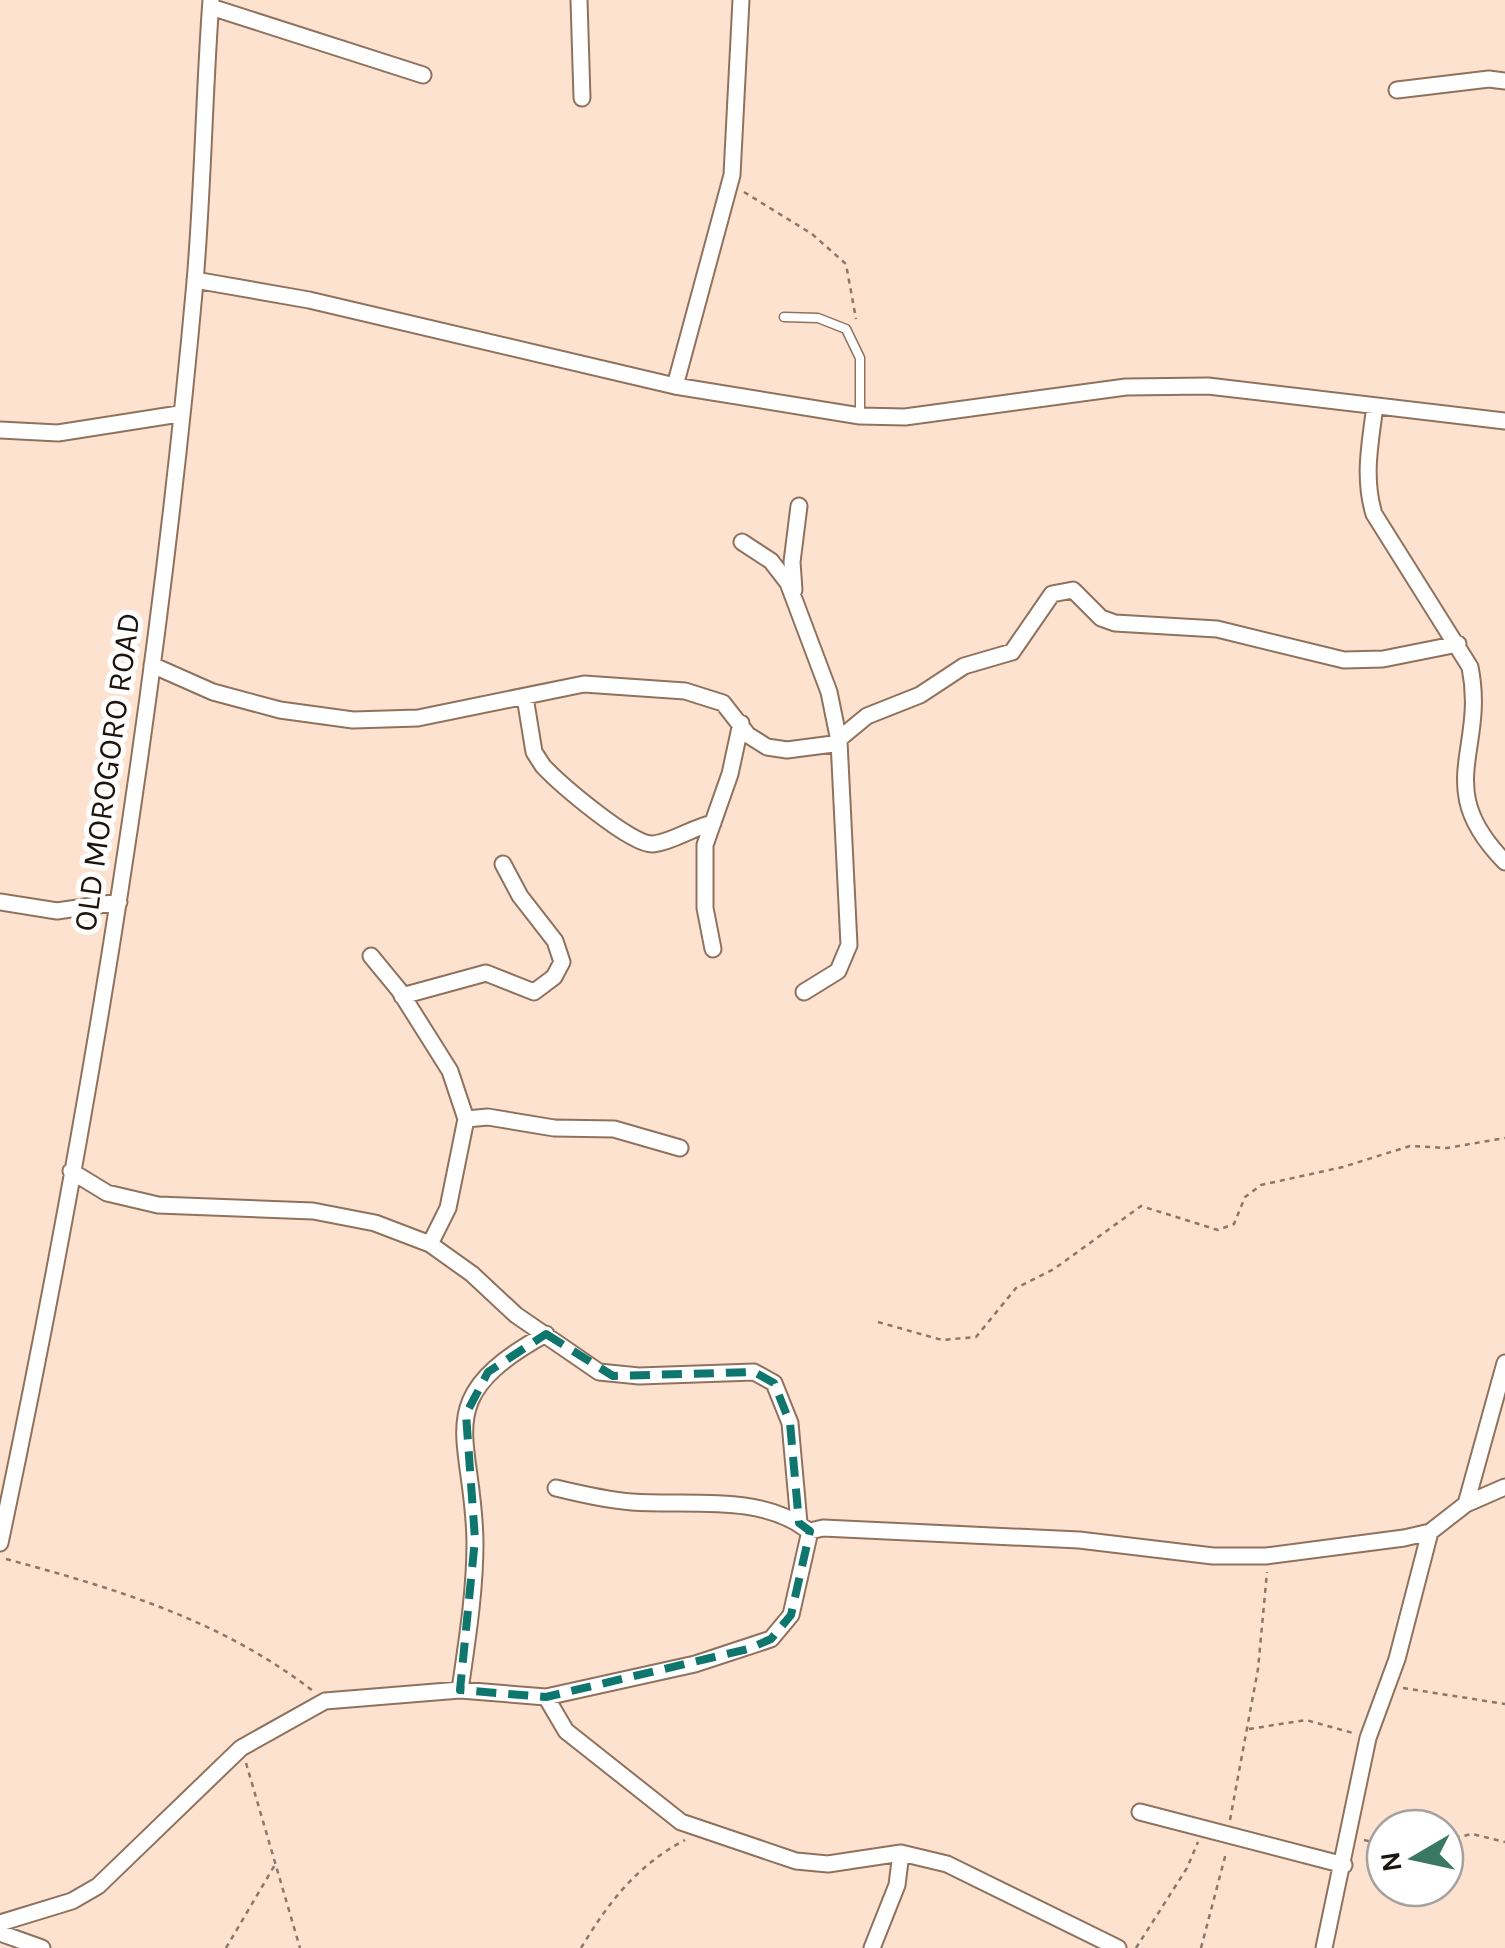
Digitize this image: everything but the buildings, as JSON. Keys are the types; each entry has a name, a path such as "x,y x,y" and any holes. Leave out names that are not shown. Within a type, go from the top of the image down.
{"street":[{"path":"579,0 582,98"},
{"path":"675,386 730,183 741,0"},
{"path":"211,3 423,75"},
{"name":"OLD MOROGORO ROAD","path":"0,1543 119,902 152,665 195,280 211,3"},
{"path":"1397,90 1488,79 1505,82"},
{"path":"195,280 308,300 675,386 860,416 904,417 1126,387 1246,388 1505,422"},
{"path":"1375,406 1366,480 1374,514 1458,644 1474,691 1463,788 1466,808 1478,831 1505,862"},
{"path":"0,430 58,433 179,414"},
{"path":"794,599 792,562 799,506"},
{"path":"742,542 779,569 794,599 829,692 839,741 849,944 838,971 804,992"},
{"path":"152,665 213,692 280,710 352,720 418,718 584,684 685,691 723,703 748,735 767,747 804,749 839,741 867,716 920,694 964,666 1012,652 1052,594 1063,589 1073,590 1100,618 1115,623 1217,629 1344,660 1383,659 1458,644"},
{"path":"525,697 534,752 543,766 636,841 652,844 714,823"},
{"path":"713,949 704,875 705,845 741,723"},
{"path":"402,996 486,973 534,992 554,978 562,962 555,941 520,896 503,864"},
{"path":"0,902 57,911 119,902"},
{"path":"371,956 450,1071 466,1118 448,1208 430,1244"},
{"path":"466,1118 488,1117 554,1128 614,1129 680,1148"},
{"path":"0,1923 72,1901 98,1886 241,1748 325,1701 460,1690 514,1698 546,1697 695,1664 772,1640 792,1615 804,1527 790,1422 774,1383 754,1372 613,1376 585,1364 516,1315 472,1274 430,1244 375,1222 314,1211 158,1205 108,1193 71,1171"},
{"path":"460,1690 475,1539 464,1465 466,1414 488,1372 546,1334"},
{"path":"1466,1504 1505,1363"},
{"path":"556,1488 629,1502 744,1506 804,1527 972,1533 1079,1540 1174,1554 1266,1556 1430,1532 1466,1504 1505,1487"},
{"path":"1324,1948 1369,1735 1387,1690 1430,1532"},
{"path":"546,1697 566,1731 681,1822 796,1861 828,1864 901,1853 946,1864 1118,1948"},
{"path":"1140,1812 1344,1865"},
{"path":"872,1948 897,1885 901,1853"},
{"path":"0,1934 42,1948"}],"lane":[{"path":"784,316 818,318 846,329 860,358 860,416"}],"path":[{"path":"730,183 812,234 846,264 856,320"},
{"path":"878,1322 942,1340 976,1337 1016,1288 1054,1269 1141,1206 1218,1230 1228,1228 1238,1217 1245,1197 1261,1185 1344,1167 1410,1146 1446,1148 1505,1138"},
{"path":"1201,1948 1221,1882 1234,1782 1247,1729 1264,1624 1266,1556"},
{"path":"0,1557 146,1598 268,1658 325,1701"},
{"path":"1387,1690 1420,1688 1505,1704"},
{"path":"1247,1729 1306,1720 1369,1735"},
{"path":"241,1748 300,1948"},
{"path":"582,1948 604,1910 640,1869 704,1830"},
{"path":"1136,1948 1187,1868 1204,1830"},
{"path":"1465,1836 1505,1842"},
{"path":"1348,1844 1365,1840"},
{"path":"226,1948 276,1861"}],"highlighted area":[{"path":"546,1334 613,1376 754,1372 774,1383 790,1423 799,1523 810,1531 791,1615 771,1639 748,1649 546,1697 460,1690 475,1539 466,1414 488,1372"}]}
